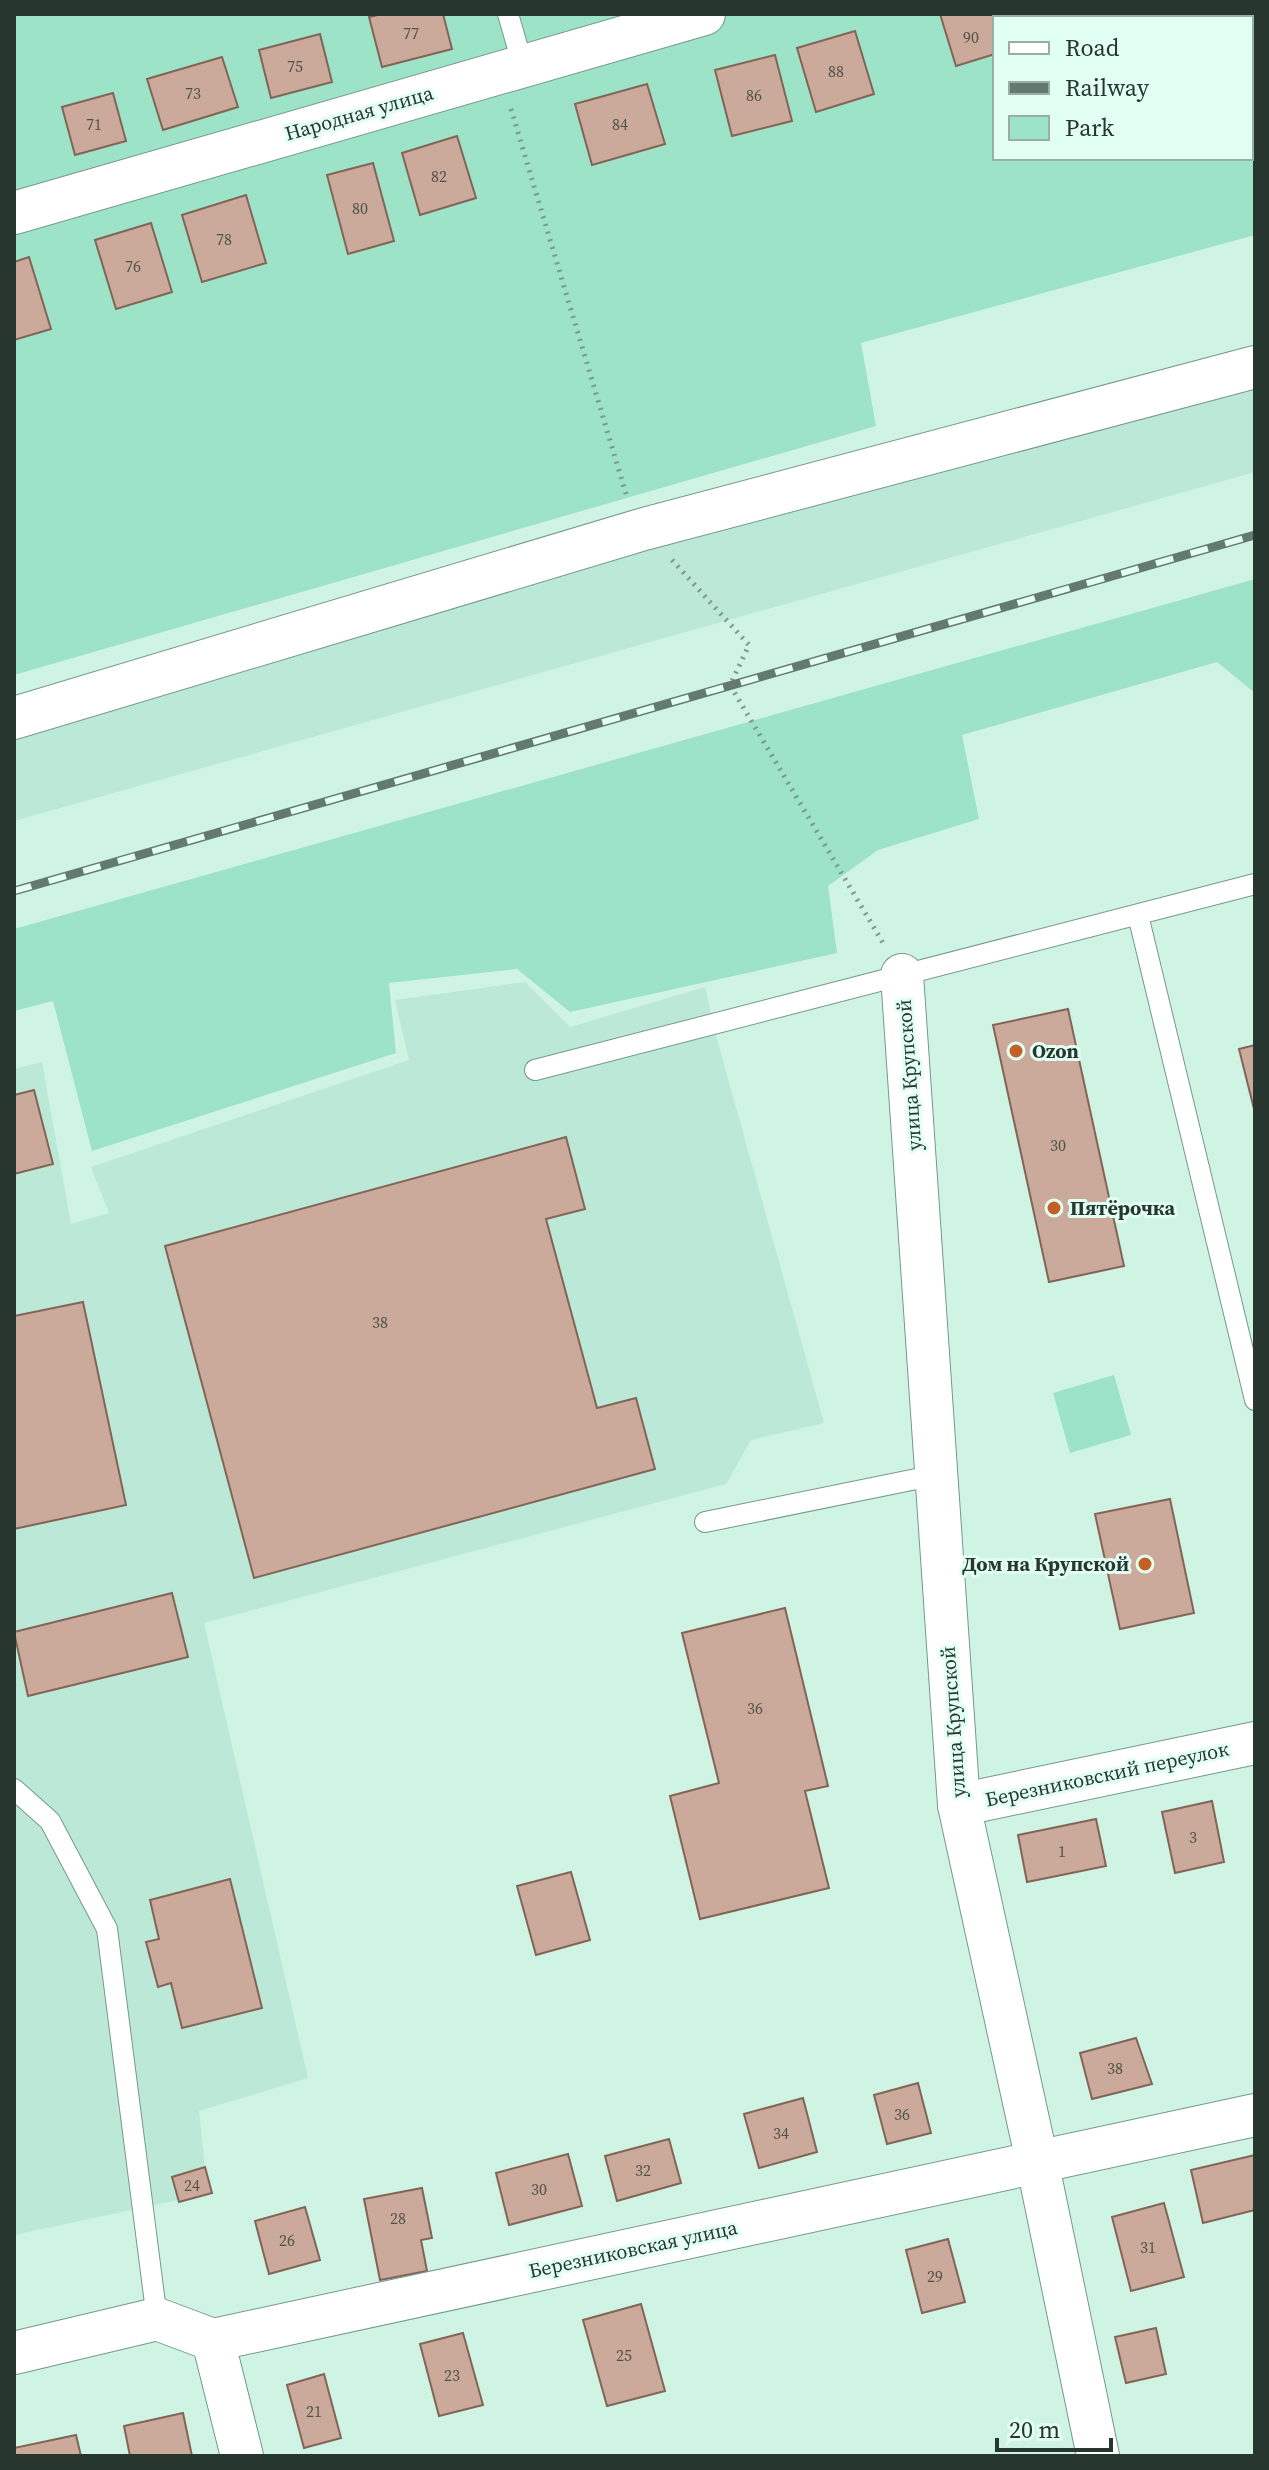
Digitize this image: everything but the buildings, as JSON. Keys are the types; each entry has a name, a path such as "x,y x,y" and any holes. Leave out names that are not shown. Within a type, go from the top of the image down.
{"street":[{"name":"Народная улица","path":"14,213 704,14"},
{"path":"14,718 644,529 1255,367"},
{"name":"улица Крупской","path":"902,975 959,1805 1098,2456"},
{"name":"Березниковский переулок","path":"959,1805 1255,1743"},
{"name":"Березниковская улица","path":"213,2340 1255,2115"},
{"path":"14,2353 157,2319 213,2340 242,2456"}],"lane":[{"path":"508,14 511,70"},
{"path":"535,1070 1255,884"},
{"path":"1138,915 1255,1400"},
{"path":"705,1522 936,1475"},
{"path":"14,1789 50,1821 107,1929 157,2319"}],"path":[{"path":"511,70 630,508 644,529 749,645 730,685 902,975"}],"shaded area":[{"path":"1255,364 1255,472 14,821 14,716"},
{"path":"525,982 570,1027 705,987 824,1423 751,1440 726,1484 204,1623 308,2078 199,2111 205,2167 212,2193 14,2235 14,1069 42,1062 71,1224 109,1213 91,1167 409,1060 395,1000"}],"green space":[{"path":"14,14 1255,14 1255,235 861,343 876,426 14,675"},
{"path":"1255,579 1255,693 1217,662 962,735 979,819 878,850 828,886 837,953 570,1012 517,969 389,983 396,1053 92,1151 53,1001 14,1011 14,929"},
{"path":"1114,1375 1131,1435 1070,1453 1053,1393"}],"railway":[{"path":"14,891 1255,535"}],"place":[{"name":"Ozon","path":"1016,1051"},
{"name":"Пятёрочка","path":"1054,1208"},
{"name":"Дом на Крупской","path":"1145,1564"}]}
